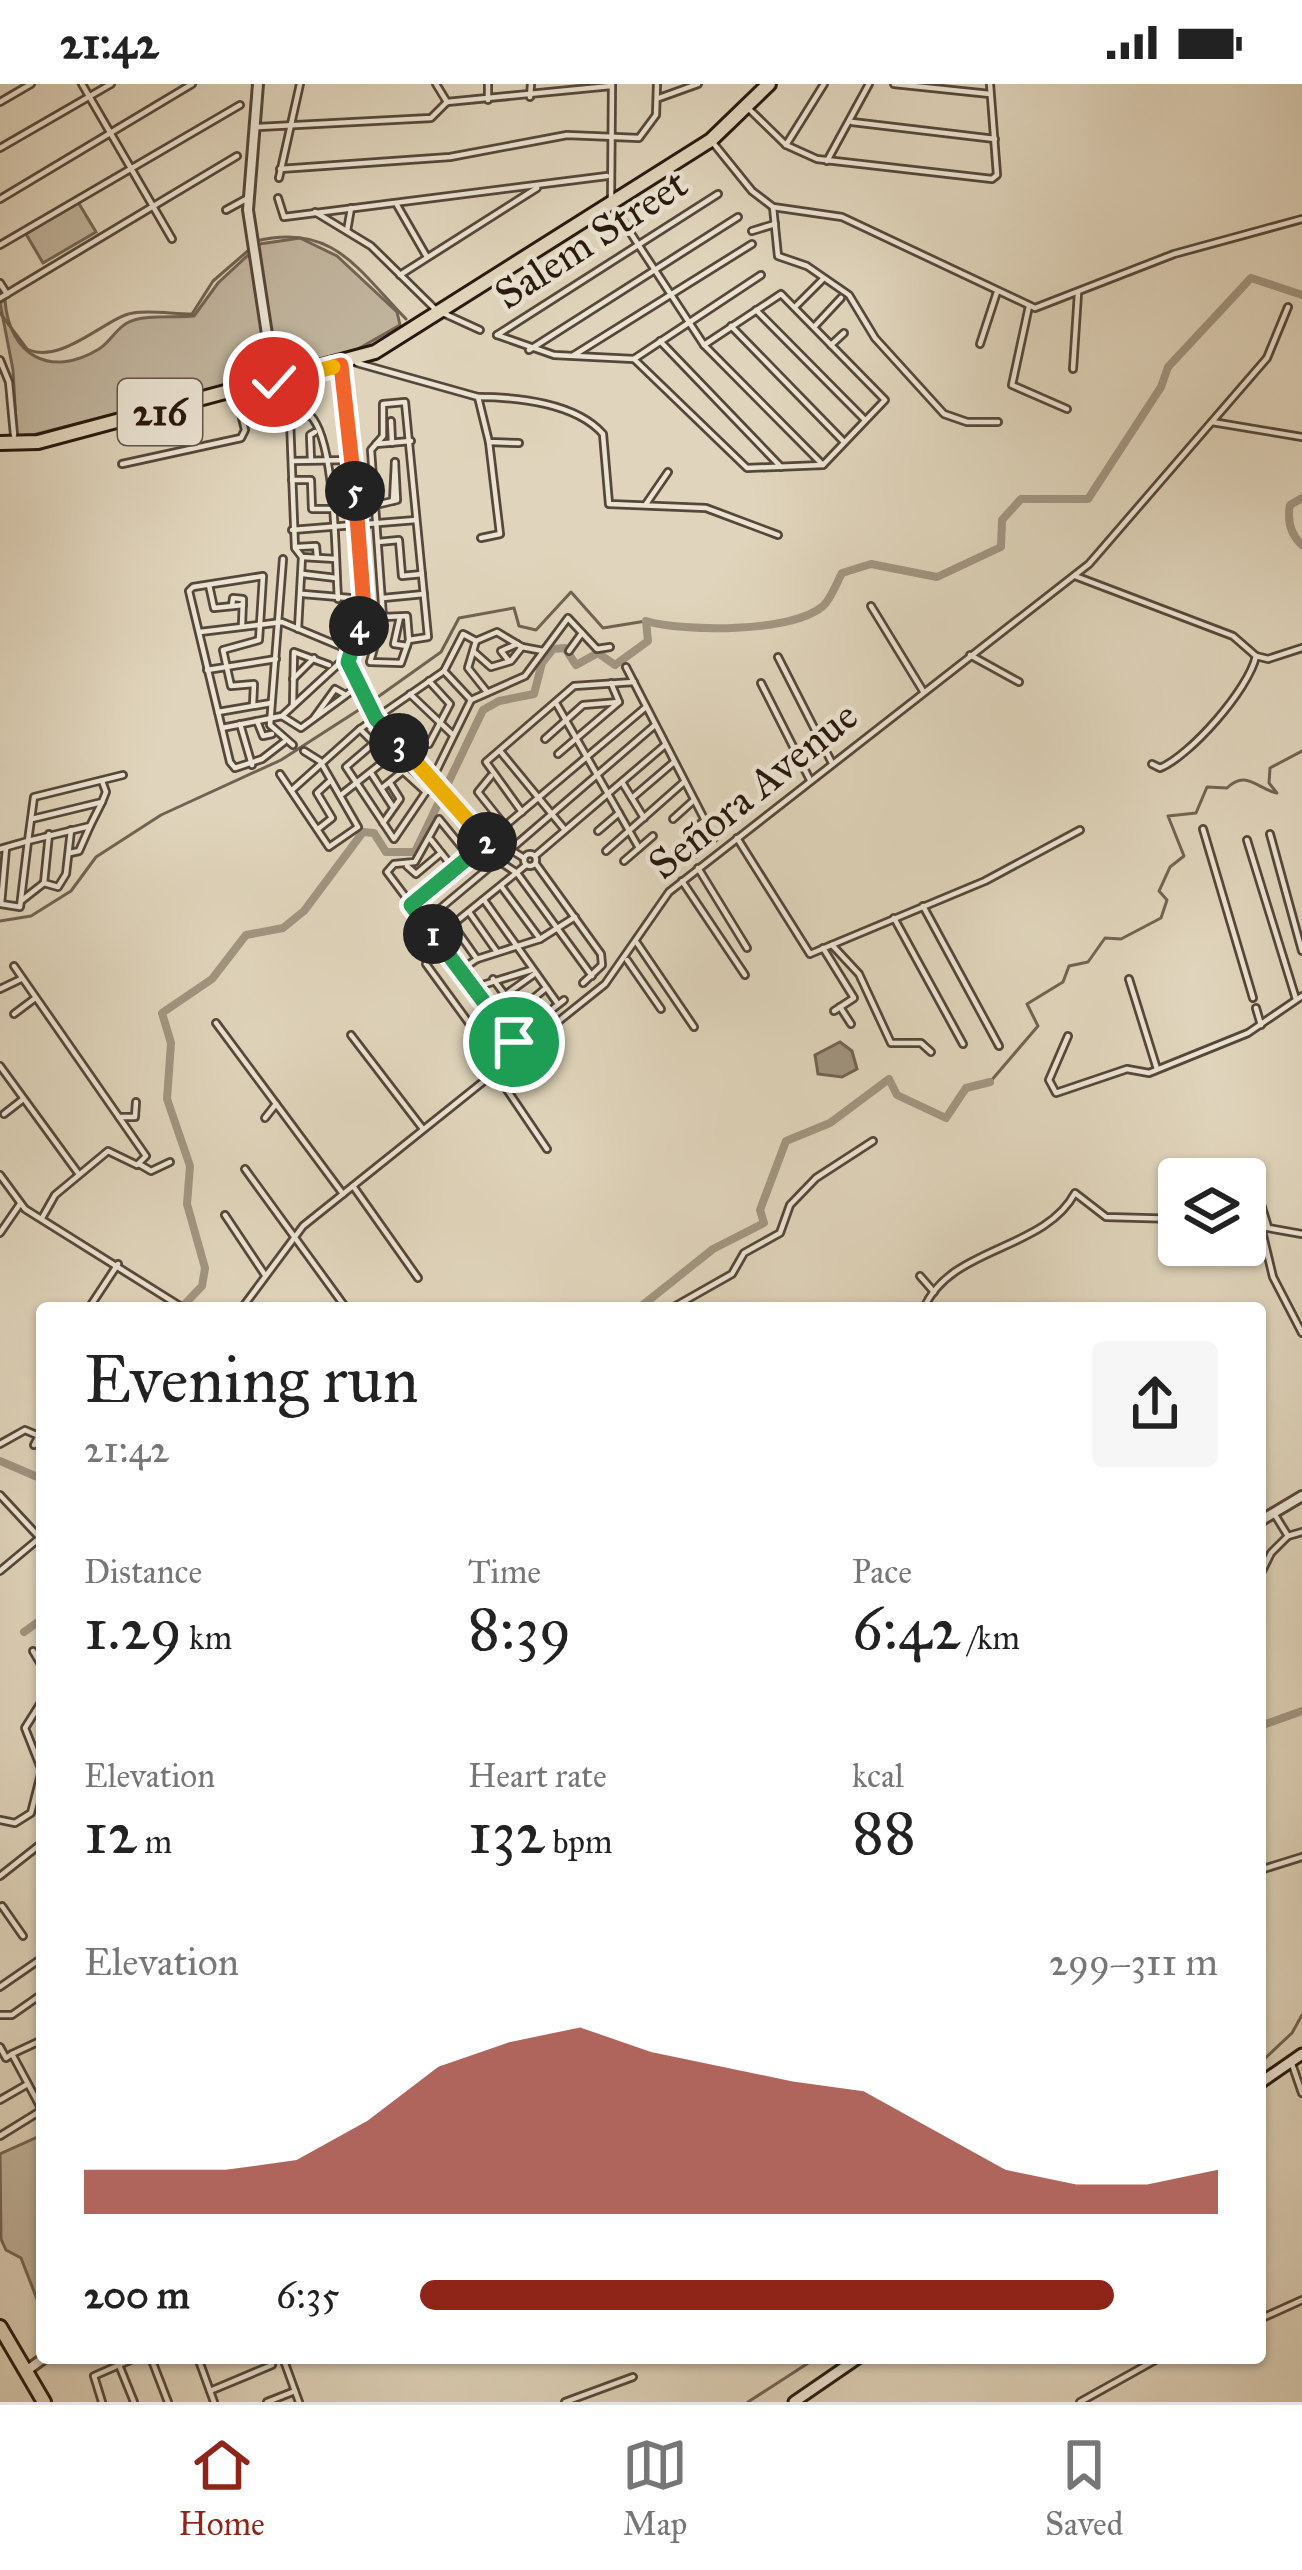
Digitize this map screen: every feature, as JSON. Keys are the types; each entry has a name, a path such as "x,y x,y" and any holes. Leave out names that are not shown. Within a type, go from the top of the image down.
{"main road":[{"name":"216","path":"9,441 236,393 346,363 404,334 711,140 749,109 769,84"},
{"path":"1266,2079 1302,2054"},
{"path":"0,2327 44,2402"},
{"path":"794,2402 849,2364"}],"street":[{"path":"0,102 31,84"},
{"path":"82,84 172,239"},
{"path":"0,148 111,84"},
{"path":"0,199 192,84"},
{"path":"258,84 248,210 274,382"},
{"path":"279,178 300,84"},
{"path":"436,84 447,102"},
{"path":"488,84 488,100"},
{"path":"530,84 530,97"},
{"path":"280,169 451,157 567,135 645,135 658,98 657,84"},
{"path":"658,98 698,84"},
{"path":"787,146 824,84"},
{"path":"826,161 853,122 869,84"},
{"path":"894,84 991,94"},
{"path":"749,109 787,146 826,161 996,178 990,84"},
{"path":"257,127 430,118 447,102 611,85 611,203 704,344 823,465"},
{"path":"0,245 240,105"},
{"path":"853,122 995,139"},
{"path":"711,140 752,191 773,207 842,217 1029,306 1048,306 1160,260 1302,219"},
{"path":"0,283 3,296 237,156"},
{"path":"400,275 529,190 608,176"},
{"path":"278,198 284,217 529,190"},
{"name":"Salem Street","path":"529,350 496,335 718,194"},
{"path":"226,210 249,198"},
{"path":"396,204 427,257"},
{"path":"773,207 778,256 808,266 849,295 875,338 937,408 967,422 998,422"},
{"path":"347,231 350,208"},
{"path":"314,212 347,231 436,313 480,330"},
{"path":"529,350 738,217"},
{"path":"752,231 775,224"},
{"path":"574,355 752,244"},
{"path":"634,359 761,275"},
{"path":"796,306 822,280"},
{"path":"980,344 997,291"},
{"path":"1073,369 1078,293"},
{"path":"529,350 634,359 742,467 823,465 885,398 784,296 704,344"},
{"path":"814,327 841,298"},
{"path":"1029,306 1012,385 1067,409"},
{"name":"Señora Avenue","path":"246,1302 297,1234 605,984 627,959 658,904 682,881 1075,576 1267,358 1288,307"},
{"path":"756,310 865,420"},
{"path":"731,326 844,442"},
{"path":"831,345 844,333"},
{"path":"658,340 781,467"},
{"path":"0,359 11,396 9,441"},
{"path":"525,862 490,840 376,719 357,686 348,654 362,599 346,363 478,398 552,406 603,434 609,504 706,508 778,535"},
{"path":"288,412 294,393 306,388 307,373"},
{"path":"122,464 241,438 245,430 236,393"},
{"path":"0,395 11,396"},
{"path":"478,398 489,442 500,534 481,538"},
{"path":"392,442 383,404 407,406 427,641 394,644 400,616"},
{"path":"298,630 303,574 292,530 290,420 313,415 315,432 330,460 338,599"},
{"path":"383,617 407,616 408,643 401,663 370,662 383,617 371,449 390,421"},
{"path":"1211,422 1302,437"},
{"path":"311,460 310,435 315,432"},
{"path":"376,444 411,441"},
{"path":"489,442 519,443"},
{"path":"292,461 352,460"},
{"path":"376,505 393,502 397,496 395,462 412,460"},
{"path":"641,508 658,493 668,472"},
{"path":"292,480 311,480 312,509 332,508"},
{"path":"292,530 416,520"},
{"path":"378,542 399,540 402,576 422,574"},
{"path":"295,548 316,546 317,557"},
{"path":"302,557 336,559"},
{"path":"283,559 271,703 274,734 293,746"},
{"path":"303,574 336,578"},
{"path":"253,705 254,684 231,686 223,648 258,642 263,576 193,586 191,598 207,670 236,768 252,765 284,742"},
{"path":"1075,576 1233,636 1256,656 1268,659 1302,648"},
{"path":"209,585 214,608 243,605 242,625"},
{"path":"303,594 362,599"},
{"path":"383,598 424,594"},
{"path":"871,606 923,692"},
{"path":"360,729 374,743 345,765 394,839 434,779 471,700 525,676 568,618 597,649 610,647"},
{"path":"199,632 280,621 348,654"},
{"path":"292,790 360,729 444,671 460,636 476,640 497,632 519,646 543,652"},
{"path":"568,651 582,633"},
{"path":"476,640 467,668 487,692"},
{"path":"509,662 501,651 519,646"},
{"path":"475,652 491,667 509,662 519,646"},
{"path":"293,705 294,652 332,666"},
{"path":"222,728 282,716 348,654"},
{"path":"970,655 1019,682"},
{"path":"1153,764 1160,768 1186,754 1235,697 1256,656"},
{"path":"778,657 832,763"},
{"path":"293,679 314,658"},
{"path":"207,670 275,659"},
{"path":"626,667 714,838 695,854"},
{"path":"444,671 471,700"},
{"path":"389,733 407,718 429,744 450,704 429,680"},
{"path":"522,812 485,766 574,686 634,682"},
{"path":"611,683 619,703"},
{"path":"761,683 810,780"},
{"path":"282,716 299,729 357,686"},
{"path":"410,694 453,735"},
{"path":"218,712 271,703"},
{"path":"556,703 639,848"},
{"path":"545,739 583,705 619,703"},
{"path":"558,754 619,703"},
{"path":"411,905 646,707"},
{"path":"257,721 263,736 274,734"},
{"path":"240,724 252,765"},
{"path":"510,850 655,725"},
{"path":"436,938 525,862 535,860 665,745"},
{"path":"341,795 403,746"},
{"path":"280,774 329,847 357,823 320,761 304,751"},
{"path":"500,751 566,830"},
{"path":"632,798 674,762"},
{"path":"382,788 403,771 426,792"},
{"path":"371,773 393,808"},
{"path":"90,826 49,835 28,841 3,848 1,904 20,907 28,841 32,819 34,797 123,775"},
{"path":"491,776 477,789 506,826"},
{"path":"69,853 79,851 102,802 106,792 102,781"},
{"path":"318,830 332,818 317,793 331,781"},
{"path":"382,823 400,799 389,782"},
{"path":"622,782 644,818"},
{"path":"606,851 684,782"},
{"path":"673,819 694,800"},
{"path":"32,819 102,802"},
{"path":"598,831 619,813"},
{"path":"407,866 440,820 469,856"},
{"path":"686,834 704,820"},
{"path":"1203,829 1252,998"},
{"path":"44,883 58,887 69,853 70,830"},
{"path":"797,962 986,881 1080,830"},
{"path":"1270,834 1302,951"},
{"path":"21,901 44,883 49,835"},
{"path":"624,861 653,836"},
{"path":"430,838 454,869"},
{"path":"737,838 810,954"},
{"path":"1068,1036 1049,1080 1056,1093 1127,1069 1142,1074 1157,1069 1261,1025 1299,998 1247,840"},
{"path":"479,848 517,873 592,976"},
{"path":"441,853 416,874 394,864 387,872 514,1041 561,1002 533,972 484,900"},
{"path":"535,860 601,954 602,965 583,983"},
{"path":"424,922 497,861"},
{"path":"698,868 746,948"},
{"path":"682,881 745,975"},
{"path":"501,886 540,939"},
{"path":"923,906 998,1046"},
{"path":"469,912 497,952"},
{"path":"460,970 476,958 540,939 574,917"},
{"path":"894,918 964,1044"},
{"path":"453,926 476,958"},
{"path":"637,943 694,1028"},
{"path":"827,946 854,998 837,1009 850,1024"},
{"path":"827,946 848,957 891,1043 921,1042 931,1052"},
{"path":"627,959 662,1009"},
{"path":"426,964 547,1149"},
{"path":"14,966 146,1156 140,1164"},
{"path":"473,988 533,972"},
{"path":"494,979 505,995 533,972"},
{"path":"0,989 21,979"},
{"path":"1129,979 1157,1069"},
{"path":"501,1024 546,988"},
{"path":"14,1014 34,999"},
{"path":"1256,1008 1261,1025"},
{"path":"216,1023 343,1194"},
{"path":"351,1035 422,1129"},
{"path":"0,1066 3,1082 79,1174"},
{"path":"4,1114 22,1100"},
{"path":"119,1117 135,1118 136,1102"},
{"path":"265,1118 277,1104"},
{"path":"683,1302 732,1274 744,1253 780,1233 790,1205 816,1178 873,1141"},
{"path":"42,1219 55,1195 108,1151 151,1171 170,1162"},
{"path":"245,1169 297,1234 342,1302"},
{"path":"0,1174 20,1204 175,1302"},
{"path":"353,1186 418,1278"},
{"path":"928,1302 977,1258 1061,1214 1075,1192 1106,1216 1158,1218"},
{"path":"0,1233 20,1204"},
{"path":"225,1215 265,1275"},
{"path":"1266,1227 1302,1234"},
{"path":"1266,1238 1273,1277 1302,1333"},
{"path":"93,1302 118,1264"},
{"path":"920,1276 934,1292"},
{"path":"0,1444 25,1430 36,1432"},
{"path":"34,1444 36,1440"},
{"path":"0,1495 36,1532"},
{"path":"1266,1519 1302,1496"},
{"path":"1275,1514 1288,1537"},
{"path":"1266,1563 1288,1537 1302,1532"},
{"path":"0,1571 36,1541"},
{"path":"33,1651 36,1656"},
{"path":"36,1711 25,1728 36,1756"},
{"path":"0,1820 15,1823 31,1813 36,1794"},
{"path":"0,1876 36,1849"},
{"path":"1266,1868 1302,1857"},
{"path":"1,1905 23,1936"},
{"path":"0,1987 36,1962"},
{"path":"0,2015 12,2015 36,1998"},
{"path":"6,2058 36,2043"},
{"path":"0,2047 36,2099"},
{"path":"1291,2061 1302,2092"},
{"path":"0,2100 28,2084"},
{"path":"0,2136 36,2114"},
{"path":"1266,2316 1302,2300"},
{"path":"26,2371 36,2364"},
{"path":"154,2364 168,2402"},
{"path":"202,2364 214,2402"},
{"path":"285,2364 299,2402"},
{"path":"1080,2402 1148,2364"},
{"path":"102,2402 94,2376 119,2365 134,2402"},
{"path":"210,2391 272,2365"},
{"path":"566,2402 633,2377"},
{"path":"267,2402 295,2391"}],"shaded area":[{"path":"78,202 96,232 43,263 26,234"},
{"path":"300,238 337,256 397,312 400,325 349,354 17,439 13,370 0,303 5,300 14,335 24,348 49,361 64,362 99,349 134,320 194,316 218,283 260,244"},
{"path":"840,1042 852,1051 857,1069 842,1077 818,1074 815,1055"},
{"path":"36,2138 36,2297 21,2258 6,2250 1,2239 0,2154"}],"waterway":[{"path":"256,241 283,237 325,244 358,268 406,319"},
{"path":"0,313 27,349 54,351 133,313 192,314 213,281 250,249"},
{"path":"187,1302 202,1286 205,1268 187,1204 190,1166 167,1099 171,1043 162,1013 212,979 246,935 283,928 304,911 363,832 374,833 386,852 415,852 483,710 499,701 534,694 542,663 553,649 565,648 576,665 598,653 615,665 648,641 646,621 710,628 787,621 823,606 842,573 871,564 937,577 1001,547 1002,520 1021,499 1088,499 1161,387 1168,367 1251,278 1302,295"},
{"path":"1302,498 1290,505 1289,516 1292,532 1302,545"},
{"path":"0,921 31,916 71,891 96,857 161,815 281,760 368,704 441,652 459,618 514,608 519,626 536,630 571,592 603,628 646,621"},
{"path":"990,1082 1038,1026 1027,1004 1063,982 1069,966 1088,962 1105,938 1121,939 1161,918 1167,900 1159,891 1170,867 1184,856 1168,816 1196,813 1207,787 1227,788 1240,780 1277,793 1269,783 1270,768 1302,751"},
{"path":"647,1302 713,1249 764,1223 760,1210 786,1141 830,1123 889,1079 897,1095 946,1118 966,1088 990,1082"},
{"path":"0,1461 36,1476"},
{"path":"24,1632 36,1623"},
{"path":"1266,1724 1302,1711"},
{"path":"1266,2057 1292,2033 1302,2015"},
{"path":"748,2402 807,2364"}],"route":[{"path":"274,382 341,365 364,608 347,657 376,719 490,840 411,905 514,1042"}]}
